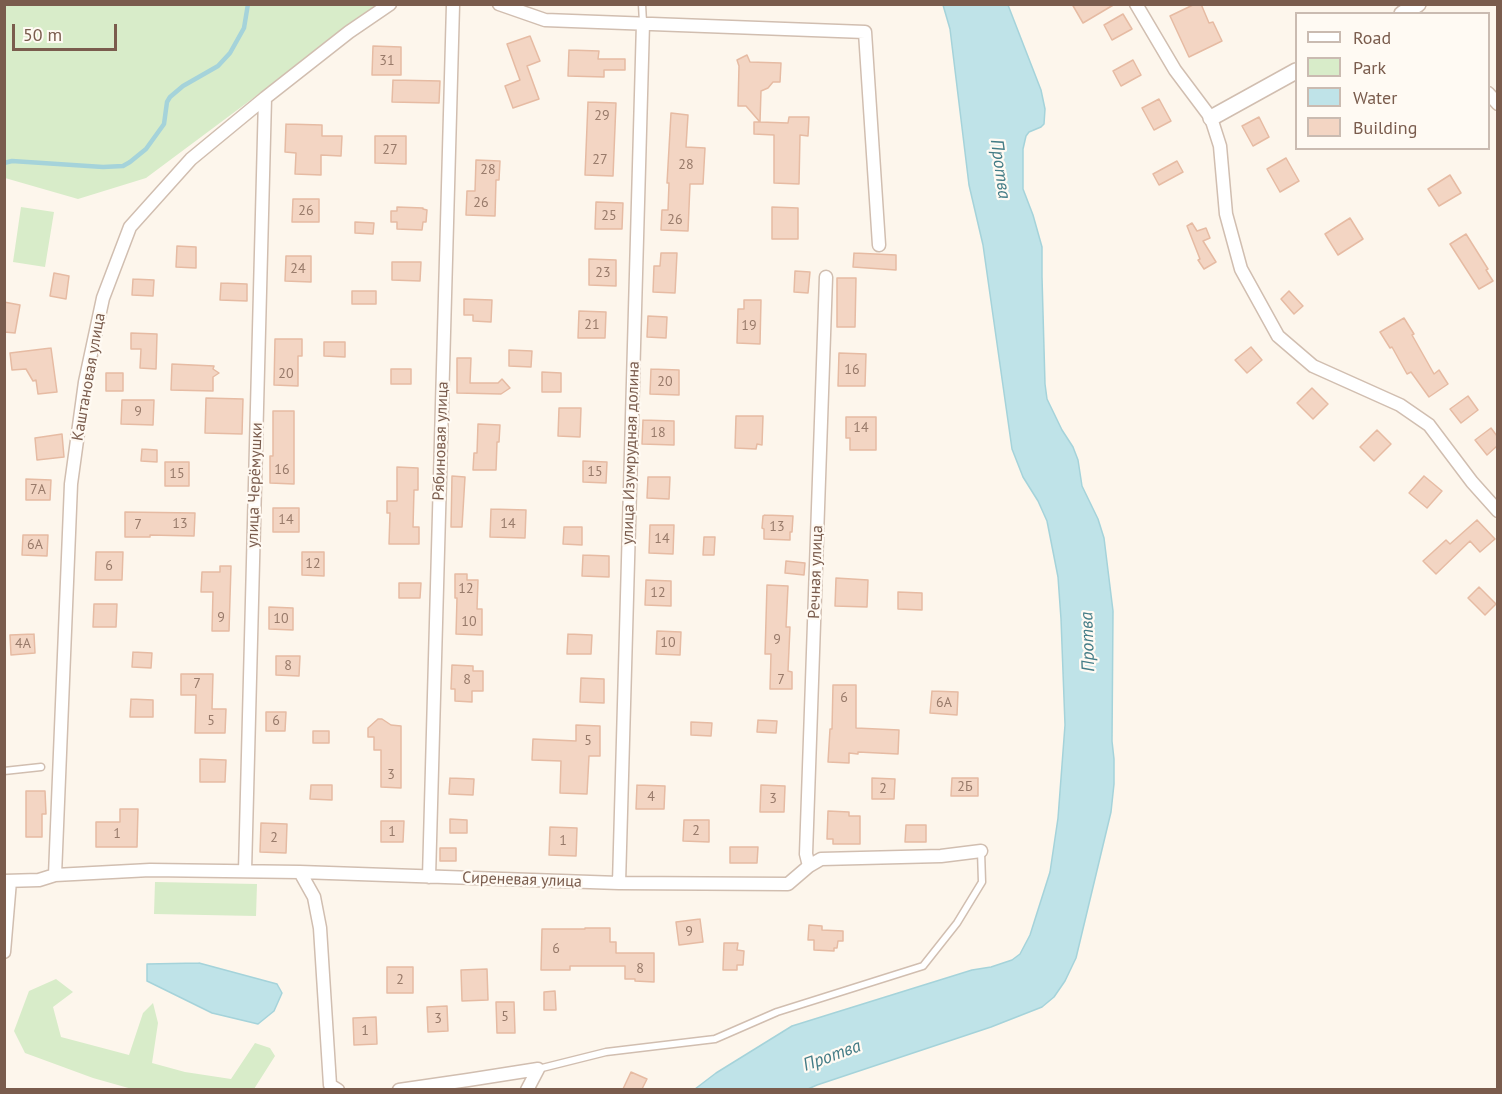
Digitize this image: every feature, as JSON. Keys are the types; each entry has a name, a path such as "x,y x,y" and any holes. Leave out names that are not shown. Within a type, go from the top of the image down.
{"street":[{"name":"Каштановая улица","path":"55,875 71,484 85,382 103,298 130,227 191,159 349,32 390,4"},
{"path":"448,4 454,5"},
{"path":"500,4 545,20 865,32 879,244"},
{"path":"1136,4 1175,70 1211,118 1220,146 1226,214 1241,269 1278,336 1313,366 1400,405 1429,425 1497,511"},
{"name":"Рябиновая улица","path":"429,877 454,5"},
{"name":"улица Изумрудная долина","path":"619,884 643,23"},
{"path":"1211,118 1295,72"},
{"name":"улица Черёмушки","path":"244,872 265,98"},
{"name":"Речная улица","path":"809,866 806,854 826,277"},
{"name":"Сиреневая улица","path":"7,881 39,880 55,875 150,870 300,872 619,884 788,884 821,859 941,856 981,851"},
{"path":"300,872 314,897 320,928 330,1085 338,1089"},
{"path":"4,952 7,881"},
{"path":"399,1089 538,1069"},
{"path":"527,1089 538,1069"}],"lane":[{"path":"642,4 643,23"},
{"path":"4,771 41,767"},
{"path":"538,1069 606,1052 715,1039 777,1012 923,966 957,923 982,882 981,851"}],"green space":[{"path":"4,5 377,5 146,178 78,199 5,178"},
{"path":"21,207 54,212 45,267 13,262"},
{"path":"155,882 257,884 256,916 154,914"},
{"path":"56,979 73,992 53,1007 61,1037 129,1055 143,1013 153,1003 158,1023 152,1063 185,1072 231,1079 255,1043 270,1048 275,1056 254,1089 132,1089 93,1078 25,1053 14,1031 29,991"}],"water":[{"name":"Протва","path":"943,5 1008,5 1041,90 1045,109 1044,124 1026,136 1023,149 1023,189 1042,247 1047,399 1073,447 1078,460 1082,486 1098,519 1104,538 1113,611 1114,784 1111,812 1076,958 1054,997 1042,1007 991,1027 808,1089 695,1089 716,1073 792,1026 972,970 1012,960 1020,954 1030,935 1050,872 1058,818 1065,725 1058,577 1047,521 1023,477 1012,449 983,245 969,185 950,29"},
{"path":"199,963 277,984 282,993 274,1011 258,1024 212,1013 147,981 147,964"}],"building":[{"path":"1072,4 1115,4 1083,23"},
{"path":"1195,4 1201,4 1209,23 1213,22 1222,41 1189,57 1170,16"},
{"path":"1123,14 1132,29 1112,40 1104,25"},
{"path":"530,36 540,61 527,66 539,99 513,108 505,86 520,80 507,44"},
{"path":"373,46 401,47 401,75 372,75"},
{"path":"569,50 599,51 598,59 625,59 625,70 604,70 604,77 568,76"},
{"path":"747,55 750,62 781,63 780,82 773,82 761,91 760,122 746,106 738,106 739,66 737,60"},
{"path":"1133,60 1141,75 1121,86 1113,71"},
{"path":"393,80 440,81 439,103 392,102"},
{"path":"1159,99 1171,121 1154,130 1142,108"},
{"path":"588,102 616,103 613,176 585,175"},
{"path":"671,113 688,115 686,147 705,148 703,184 690,184 688,231 661,230 662,210 668,210 669,183 667,183"},
{"path":"789,117 809,117 808,136 800,135 799,184 774,183 774,135 754,134 754,122 788,123"},
{"path":"1259,117 1269,137 1253,146 1242,126"},
{"path":"286,124 322,125 322,136 342,136 341,156 321,155 321,175 295,174 296,153 285,152"},
{"path":"375,136 406,136 406,164 375,163"},
{"path":"1286,158 1299,181 1280,192 1267,169"},
{"path":"476,160 500,161 499,180 496,180 495,216 466,215 467,191 475,191"},
{"path":"1177,161 1183,172 1159,185 1153,174"},
{"path":"1450,175 1461,193 1439,206 1428,189"},
{"path":"293,199 319,199 319,222 292,222"},
{"path":"596,202 623,203 622,229 595,229"},
{"path":"397,207 427,210 426,222 423,222 422,230 397,229 397,222 391,222 391,211 397,211"},
{"path":"772,207 798,208 798,239 772,239"},
{"path":"1350,218 1363,239 1338,255 1325,234"},
{"path":"355,222 374,223 373,234 355,233"},
{"path":"1192,223 1197,231 1206,228 1210,238 1203,241 1216,262 1204,269 1198,260 1200,259 1187,226"},
{"path":"1466,234 1493,281 1479,289 1450,244"},
{"path":"177,246 196,247 196,268 176,267"},
{"path":"661,253 677,253 675,293 653,292 654,266 660,266"},
{"path":"854,253 896,255 896,270 853,267"},
{"path":"286,256 311,256 311,282 285,281"},
{"path":"589,259 616,260 616,286 589,285"},
{"path":"392,262 421,262 420,281 392,280"},
{"path":"795,271 810,272 808,293 794,292"},
{"path":"54,273 69,276 66,299 50,296"},
{"path":"837,278 856,278 855,327 837,327"},
{"path":"133,279 154,280 153,296 132,295"},
{"path":"221,283 247,284 247,301 220,300"},
{"path":"352,291 376,291 376,304 352,304"},
{"path":"1289,291 1303,306 1294,314 1281,299"},
{"path":"464,299 492,300 491,322 473,321 473,315 464,315"},
{"path":"744,300 761,300 760,344 737,343 738,309 744,309"},
{"path":"4,302 20,305 15,333 4,332"},
{"path":"579,311 606,312 605,338 578,338"},
{"path":"648,316 667,317 666,338 647,337"},
{"path":"1404,318 1434,374 1439,370 1448,384 1429,397 1411,372 1407,374 1392,347 1390,348 1380,332"},
{"path":"131,333 157,334 156,369 140,368 141,349 131,349"},
{"path":"275,339 302,339 302,356 298,356 298,386 274,385"},
{"path":"324,342 345,342 345,357 324,356"},
{"path":"1251,347 1262,360 1247,373 1235,360"},
{"path":"51,348 57,392 38,394 36,380 33,381 26,369 12,370 10,353"},
{"path":"509,350 532,351 531,367 509,366"},
{"path":"839,353 866,354 865,386 838,386"},
{"path":"457,358 471,358 470,383 498,383 502,379 510,388 501,394 457,393"},
{"path":"172,364 214,366 213,369 219,373 213,377 213,391 171,390"},
{"path":"391,369 411,369 411,384 391,384"},
{"path":"651,369 679,370 679,395 650,394"},
{"path":"542,372 561,373 561,392 542,392"},
{"path":"106,373 123,373 123,391 106,391"},
{"path":"1312,388 1328,404 1313,419 1297,403"},
{"path":"1468,396 1478,410 1461,423 1450,409"},
{"path":"206,398 243,399 242,434 205,433"},
{"path":"122,400 154,400 153,425 121,424"},
{"path":"559,408 581,408 580,437 558,436"},
{"path":"273,411 294,411 294,484 270,483 270,456 273,456"},
{"path":"736,416 763,416 762,445 757,444 756,449 735,448"},
{"path":"846,417 876,417 876,450 850,450 850,438 846,438"},
{"path":"643,420 674,421 674,445 642,444"},
{"path":"478,424 500,425 496,470 473,470 474,453 477,453"},
{"path":"1491,428 1497,436 1497,446 1487,455 1475,440"},
{"path":"1377,430 1391,444 1374,461 1360,447"},
{"path":"62,434 64,457 37,460 35,438"},
{"path":"142,449 157,450 157,462 141,461"},
{"path":"583,461 607,462 606,483 583,482"},
{"path":"165,462 189,462 189,486 165,486"},
{"path":"397,467 418,468 418,490 414,490 413,527 419,527 419,544 389,544 390,513 387,513 387,501 397,501"},
{"path":"452,476 465,477 462,527 451,527"},
{"path":"1424,476 1442,491 1427,508 1409,493"},
{"path":"648,477 670,477 669,499 647,498"},
{"path":"26,479 51,480 50,500 26,500"},
{"path":"273,508 299,508 299,532 273,532"},
{"path":"491,509 526,510 525,538 490,537"},
{"path":"125,512 195,513 194,536 125,537"},
{"path":"765,515 793,516 790,540 764,539 762,528"},
{"path":"1477,520 1495,539 1480,552 1470,541 1436,574 1423,561 1446,540 1450,544"},
{"path":"650,525 674,525 673,554 649,553"},
{"path":"564,527 582,527 582,545 563,544"},
{"path":"23,535 48,535 47,556 22,555"},
{"path":"704,537 715,537 714,555 703,555"},
{"path":"96,552 123,552 122,580 95,580"},
{"path":"302,552 324,552 324,576 302,575"},
{"path":"583,555 609,556 609,577 582,576"},
{"path":"786,561 805,563 804,575 785,573"},
{"path":"220,566 231,566 229,631 212,631 213,592 201,592 202,572 220,572"},
{"path":"455,574 467,574 467,580 478,580 477,609 482,609 482,635 456,634"},
{"path":"836,578 868,580 867,607 835,606"},
{"path":"646,580 671,581 671,606 645,605"},
{"path":"399,583 421,583 420,598 399,598"},
{"path":"767,585 788,586 786,627 790,627 788,671 792,672 792,689 770,689 771,654 765,654"},
{"path":"1479,587 1496,604 1485,615 1468,598"},
{"path":"898,592 922,593 922,610 898,609"},
{"path":"94,604 117,604 116,627 93,627"},
{"path":"269,607 293,608 293,630 269,629"},
{"path":"657,631 681,632 680,655 656,654"},
{"path":"34,634 35,653 11,655 10,635"},
{"path":"568,634 592,635 591,654 567,654"},
{"path":"133,652 152,653 151,668 132,667"},
{"path":"276,656 300,656 299,676 276,675"},
{"path":"452,665 473,666 473,671 483,671 483,691 472,691 472,702 455,701 455,689 451,689"},
{"path":"181,674 213,674 212,709 226,709 225,733 195,733 196,695 181,695"},
{"path":"581,678 604,679 604,703 580,702"},
{"path":"833,685 856,685 856,728 899,730 898,754 849,753 849,763 828,762 830,729 832,729"},
{"path":"932,691 958,692 957,715 930,713"},
{"path":"131,699 153,700 153,717 130,717"},
{"path":"266,712 286,712 285,731 266,731"},
{"path":"378,719 391,725 401,726 401,788 381,787 381,750 374,750 374,737 368,737 368,728"},
{"path":"758,720 777,721 776,733 757,732"},
{"path":"691,722 712,723 711,736 691,735"},
{"path":"576,725 600,726 600,756 589,756 587,794 560,793 561,761 532,760 533,739 576,741"},
{"path":"313,731 329,731 329,743 313,743"},
{"path":"200,759 226,760 225,782 200,782"},
{"path":"450,778 474,779 473,795 449,794"},
{"path":"872,778 895,779 894,799 872,799"},
{"path":"952,778 978,778 978,796 951,796"},
{"path":"311,785 332,785 332,800 310,799"},
{"path":"637,785 665,786 664,809 636,809"},
{"path":"761,785 785,786 784,812 760,812"},
{"path":"26,791 45,791 46,814 42,814 42,837 26,837"},
{"path":"120,809 138,809 137,847 96,847 96,822 120,822"},
{"path":"828,811 849,812 849,816 860,816 860,844 833,844 833,839 827,839"},
{"path":"450,819 467,820 467,833 450,833"},
{"path":"684,820 709,820 709,842 683,841"},
{"path":"381,821 404,821 403,842 381,842"},
{"path":"261,823 287,824 286,853 260,852"},
{"path":"906,825 926,825 926,842 905,842"},
{"path":"550,827 577,828 576,856 549,855"},
{"path":"730,847 758,847 757,863 730,863"},
{"path":"440,848 456,848 456,861 440,861"},
{"path":"700,919 703,942 679,945 676,922"},
{"path":"809,925 822,926 822,930 843,931 843,941 838,941 834,951 814,950 814,940 808,940"},
{"path":"610,928 610,942 616,942 616,953 654,953 654,982 625,979 625,966 570,966 570,970 541,970 542,929"},
{"path":"724,943 738,943 737,950 744,951 743,965 737,965 737,970 723,970"},
{"path":"387,967 413,967 413,993 387,993"},
{"path":"487,969 488,1000 462,1001 461,970"},
{"path":"555,991 556,1010 544,1010 544,992"},
{"path":"496,1002 514,1002 515,1033 497,1033"},
{"path":"447,1006 448,1031 428,1032 427,1007"},
{"path":"376,1017 377,1044 354,1045 353,1018"},
{"path":"631,1072 647,1079 642,1089 623,1089"}],"waterway":[{"path":"4,163 12,161 103,167 123,166 130,162 146,149 164,124 167,102 170,97 183,86 218,66 230,53 244,28 248,4"}]}
